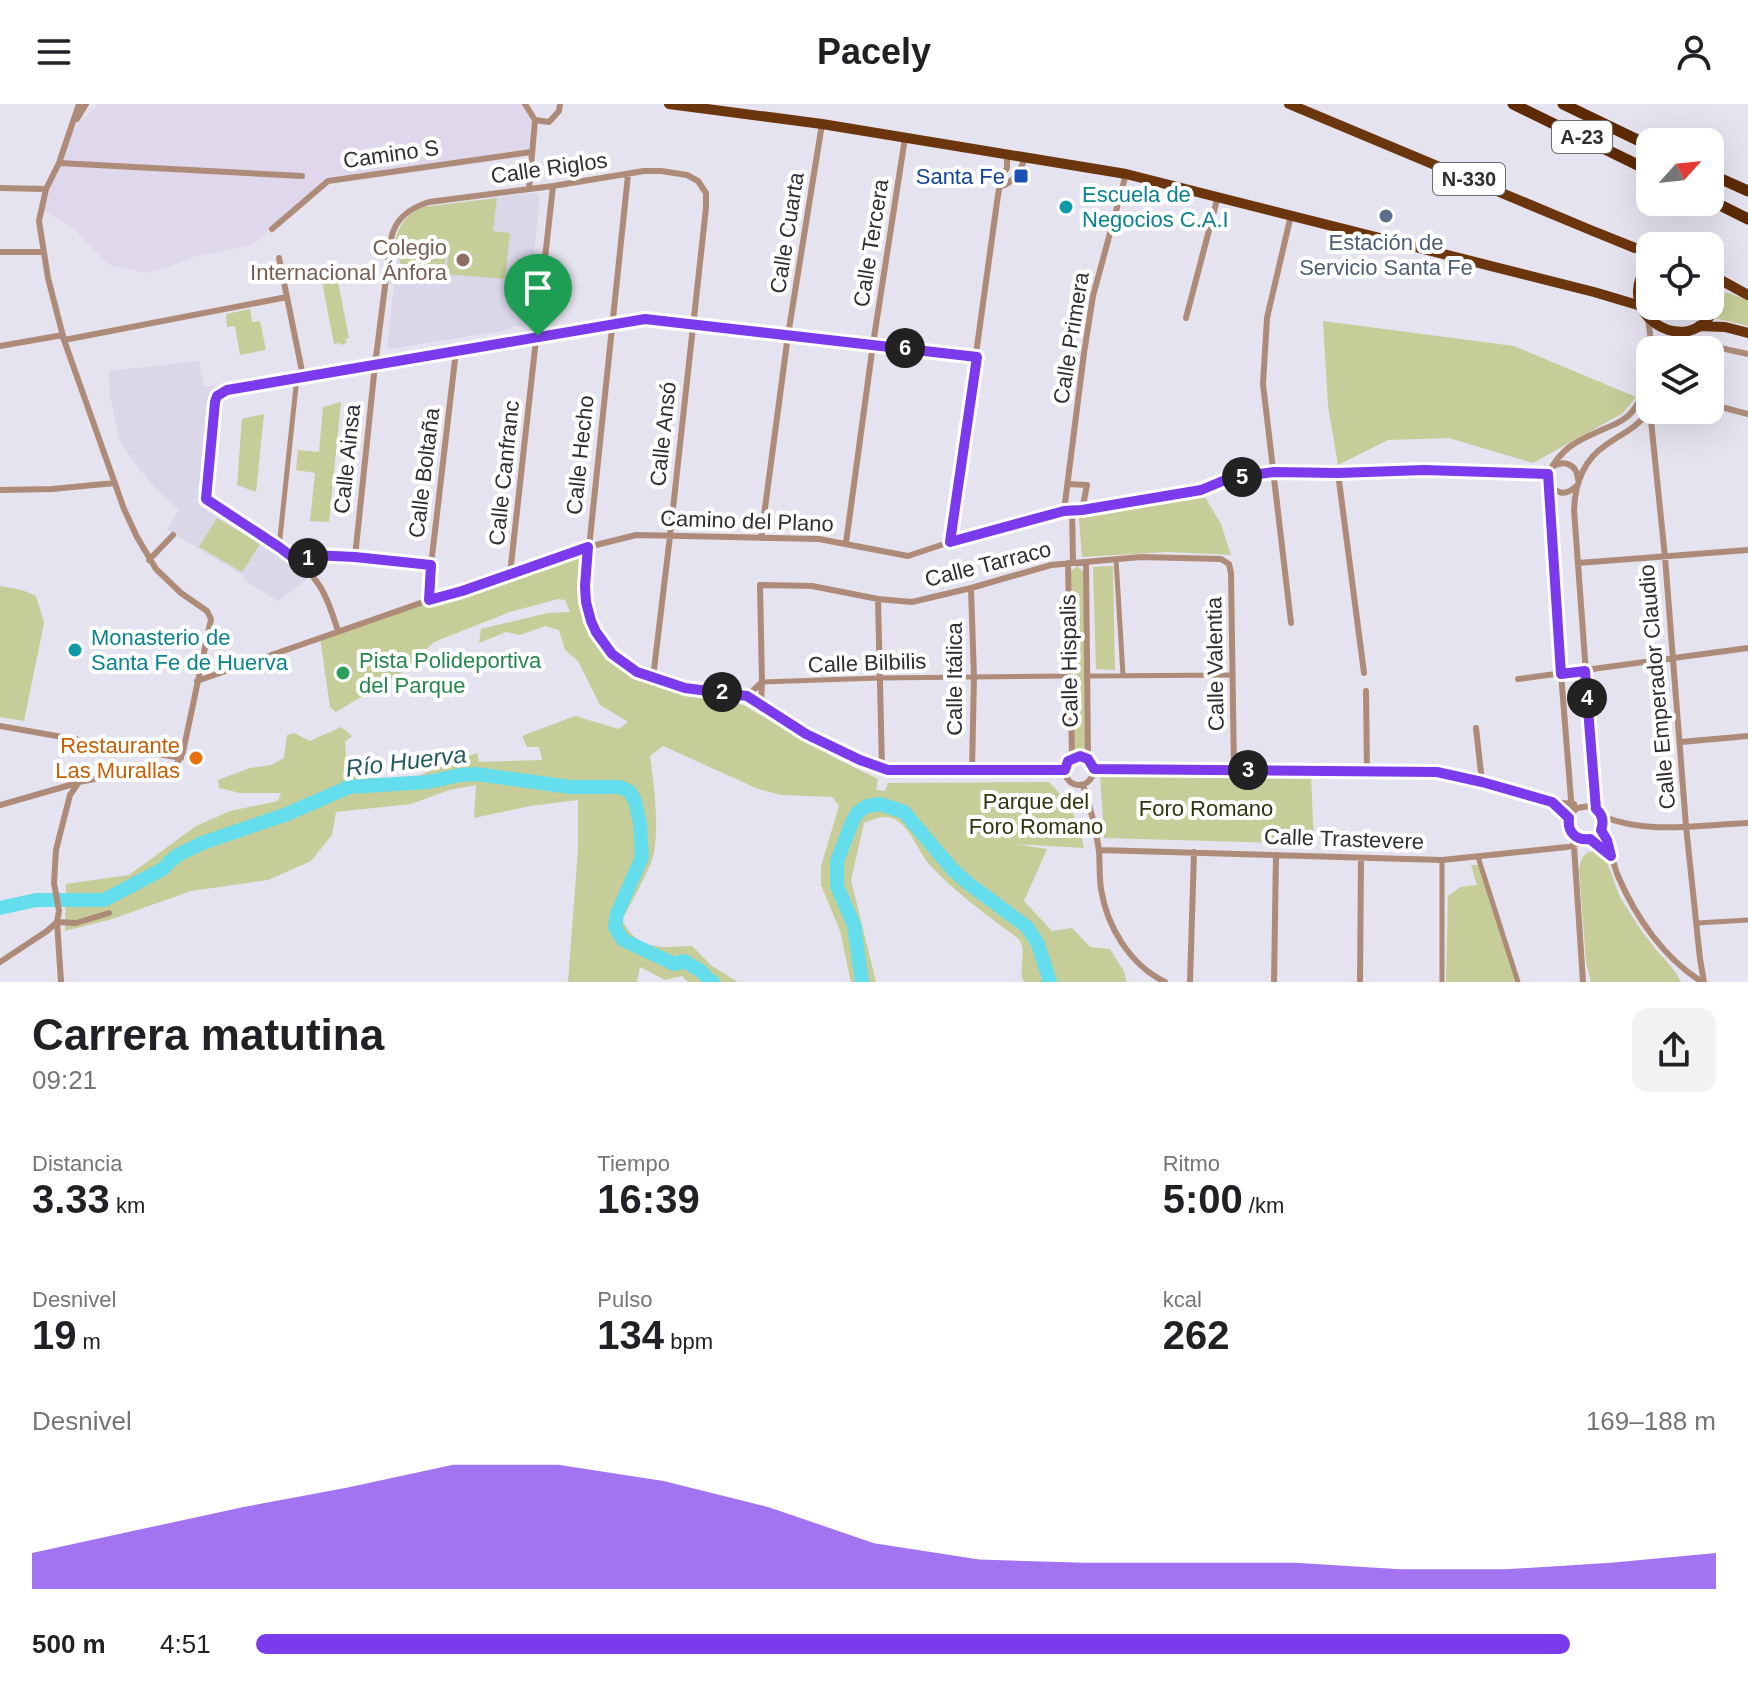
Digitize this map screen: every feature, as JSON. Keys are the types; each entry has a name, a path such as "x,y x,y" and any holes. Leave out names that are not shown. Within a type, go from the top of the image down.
{"highway":[{"path":"669,104 822,124 1126,174 1636,304"},
{"name":"N-330","path":"1289,104 1636,248"},
{"name":"A-23","path":"1513,104 1636,164"},
{"name":"A-23","path":"1563,104 1636,139"},
{"path":"1724,180 1748,191"},
{"path":"1724,207 1748,219"},
{"path":"1724,282 1748,295"},
{"path":"1650,320 1659,327 1683,333 1707,320"},
{"path":"1699,326 1725,327 1748,333"}],"street":[{"path":"0,805 79,782 165,771 175,767 186,742 210,627 210,613 165,579 149,560 137,537 64,338 48,278 39,221 46,189 59,163 79,104"},
{"path":"73,125 86,104"},
{"path":"525,104 535,120 529,189"},
{"path":"535,120 549,122 559,111 560,104"},
{"name":"Calle Cuarta","path":"761,538 788,335 822,124"},
{"name":"Calle Tercera","path":"846,543 905,138"},
{"name":"Camino S","path":"272,229 328,181 531,152"},
{"path":"950,542 1001,177 1007,168 1007,154"},
{"path":"1000,187 1013,180 1026,157"},
{"path":"59,163 302,176"},
{"name":"Calle Riglos","path":"396,223 409,210 429,202 652,171 687,175 698,181 706,193"},
{"name":"Calle Primera","path":"1068,511 1068,484 1093,296 1126,174"},
{"name":"Calle Hecho","path":"628,175 588,547 585,593 588,609 596,632 612,654 637,672 685,688 747,696"},
{"name":"Calle Canfranc","path":"510,574 553,186"},
{"path":"1,187 46,189"},
{"name":"Calle Ansó","path":"653,678 706,193"},
{"path":"1186,318 1218,196"},
{"path":"1291,215 1267,318 1263,384 1291,623"},
{"name":"Calle Ainsa","path":"355,557 375,365 391,239 396,223"},
{"path":"0,252 43,252"},
{"path":"279,258 300,376 279,547"},
{"path":"0,346 64,338 287,297"},
{"path":"338,631 320,586 304,566 206,499 215,402 222,392 300,376 645,319 977,357"},
{"path":"1682,336 1683,333 1690,336"},
{"path":"1724,348 1748,354"},
{"name":"Calle Boltaña","path":"429,600 456,351"},
{"path":"1583,982 1574,846 1568,826 1571,811 1548,474 1559,456 1574,442 1630,415 1636,406"},
{"path":"1724,408 1748,414 1748,421"},
{"path":"1548,483 1558,493 1568,492 1594,455 1638,424"},
{"name":"Calle Emperador Claudio","path":"1651,424 1686,826 1703,982"},
{"path":"1552,467 1562,463 1576,469 1574,510 1596,809"},
{"name":"Camino del Plano","path":"197,681 588,547 636,535 819,539 908,556 1068,511 1201,490 1230,478 1274,472 1424,470 1548,474"},
{"path":"1338,473 1364,673"},
{"path":"0,490 115,483"},
{"path":"1068,484 1087,485 1082,510"},
{"name":"Calle Hispalis","path":"1068,511 1072,758"},
{"path":"149,560 173,535"},
{"path":"1578,563 1748,550"},
{"path":"304,566 313,555 431,565"},
{"name":"Calle Tarraco","path":"762,682 760,585 812,586 878,599 912,602 1071,562 1141,557 1226,560"},
{"path":"1116,559 1123,675"},
{"name":"Calle Valentia","path":"1226,560 1231,573 1234,770"},
{"name":"Calle Hispalis","path":"1086,562 1088,759"},
{"name":"Calle Itálica","path":"971,588 974,677 972,770"},
{"path":"878,599 882,768"},
{"path":"1518,679 1748,648"},
{"path":"1088,676 1233,675"},
{"name":"Calle Bilbilis","path":"762,682 1070,676"},
{"path":"762,682 747,696 806,734 888,770 1065,770"},
{"path":"761,705 762,682"},
{"path":"1366,691 1367,771"},
{"path":"0,726 181,758"},
{"path":"1476,728 1482,782"},
{"path":"1681,742 1748,736"},
{"path":"1080,756 1088,759 1094,769 1090,781 1083,785 1070,782 1065,770 1068,761 1080,756"},
{"path":"1094,769 1437,772 1552,802 1571,811"},
{"path":"61,982 59,911 55,890 56,850 70,795 79,782"},
{"path":"1083,785 1099,850 1100,885 1105,910 1118,938 1137,961 1165,982"},
{"path":"1552,802 1571,811"},
{"path":"1571,811 1579,806 1590,806 1601,815 1601,830 1588,840"},
{"path":"1601,815 1621,823 1652,828 1748,823"},
{"path":"1601,830 1621,823"},
{"path":"1601,830 1631,903 1645,926 1686,972 1703,982"},
{"path":"1572,834 1588,840 1611,856"},
{"name":"Calle Trastevere","path":"1099,850 1442,860 1574,846 1588,840"},
{"path":"1190,982 1194,852"},
{"path":"1274,982 1276,855"},
{"path":"1478,857 1518,982"},
{"path":"1360,982 1361,858"},
{"path":"1442,860 1442,982"},
{"path":"0,962 57,922 76,923 109,913"},
{"path":"1697,923 1748,920"},
{"path":"1686,972 1694,968 1700,959"},
{"path":"1686,972 1689,982"}],"shaded area":[{"path":"99,104 528,104 532,109 528,156 326,182 252,245 193,257 147,273 109,265 72,227 41,209 76,126"},
{"name":"Colegio Internacional Ánfora","path":"533,193 540,198 526,326 389,349 394,285 390,284 394,244 401,223 424,207"},
{"path":"199,361 204,387 215,385 209,404 200,506 302,571 307,579 278,601 244,580 244,576 167,530 179,510 156,489 119,439 110,396 109,371"}],"green space":[{"path":"497,198 493,231 510,233 505,279 446,274 449,247 403,241 394,244 404,221 424,207"},
{"path":"402,246 446,251 443,279 399,274"},
{"path":"340,264 341,274 337,276 349,338 345,339 347,343 341,345 334,344 319,267"},
{"path":"1725,292 1748,300 1748,326 1722,320"},
{"path":"250,309 252,322 260,321 266,350 240,355 235,326 227,327 226,314"},
{"path":"1323,321 1514,346 1636,397 1623,413 1533,463 1449,438 1388,440 1338,465 1328,406"},
{"path":"341,402 329,522 310,521 315,473 296,470 298,450 319,452 323,407"},
{"path":"264,414 256,492 237,485 242,419"},
{"path":"1201,490 1221,524 1231,555 1168,552 1082,557 1079,519 1083,511"},
{"path":"217,518 260,544 242,572 199,547"},
{"name":"Parque del Foro Romano","path":"588,547 585,586 596,632 625,665 685,688 686,695 732,701 745,706 878,779 876,790 885,791 888,783 1049,782 1072,812 1084,848 1016,844 1047,849 1024,901 1052,931 1072,928 1090,947 1110,949 1125,973 1126,982 1024,982 1023,950 1019,939 949,884 928,863 904,826 886,817 864,823 851,880 876,982 851,982 840,931 821,885 821,866 839,806 832,797 781,795 758,789 663,746 650,756 656,810 654,852 622,920 643,943 661,947 692,946 712,966 738,982 688,982 682,976 665,980 640,967 637,982 568,982 578,849 578,800 474,818 476,785 449,790 411,804 336,812 332,835 311,861 268,880 191,891 112,919 65,931 66,884 129,875 196,826 230,811 278,801 281,793 240,793 219,788 218,780 250,768 271,765 284,758 287,735 294,733 310,741 341,727 352,736 345,742 347,769 356,777 407,780 477,753 479,762 542,760 539,747 527,747 522,736 575,716 619,729 628,722 600,705 578,661 565,650 559,630 545,626 520,635 506,632 479,643 481,629 548,613 570,612 565,600 558,599 510,612 434,642 401,673 336,712 330,707 320,637"},
{"path":"1077,566 1084,572 1086,746 1083,750 1075,750 1073,745 1071,571"},
{"path":"1113,566 1115,670 1096,669 1093,567"},
{"path":"0,586 36,596 44,622 24,721 0,717"},
{"name":"Foro Romano","path":"1100,774 1311,775 1314,844 1104,838"},
{"path":"1595,851 1605,860 1619,894 1637,924 1681,982 1591,982 1586,962 1579,870 1583,857"},
{"path":"1471,865 1480,865 1517,982 1446,982 1448,896 1460,887 1477,885"}],"waterway":[{"name":"Río Huerva","path":"0,908 36,900 104,900 163,869 178,855 202,843 287,814 349,787 428,782 476,774 570,787 620,787 630,792 635,801 642,857 617,914 615,927 623,940 674,964 684,961 713,982"},
{"name":"Río Huerva","path":"862,982 854,925 837,886 837,861 858,812 867,806 880,804 904,812 953,870 1027,927 1038,944 1050,982"}],"place":[{"name":"Santa Fe","path":"1021,176"},
{"name":"Escuela de Negocios C.A.I","path":"1066,207"},
{"name":"Estación de Servicio Santa Fe","path":"1386,216"},
{"name":"Colegio Internacional Ánfora","path":"463,260"},
{"name":"Monasterio de Santa Fe de Huerva","path":"75,650"},
{"name":"Pista Polideportiva del Parque","path":"343,673"},
{"name":"Restaurante Las Murallas","path":"196,758"}],"route":[{"path":"645,319 977,357 950,542 1064,511 1201,490 1230,478 1274,472 1424,470 1548,474 1561,674 1585,671 1596,809 1601,815 1601,830 1606,836 1611,856 1590,839 1575,837 1568,826 1569,818 1552,802 1437,772 1094,769 1088,759 1080,756 1068,761 1065,770 888,770 806,734 747,696 685,688 625,665 605,645 591,621 585,586 588,547 429,600 431,565 313,555 304,566 206,499 215,402 222,392 538,336 645,319"}]}
